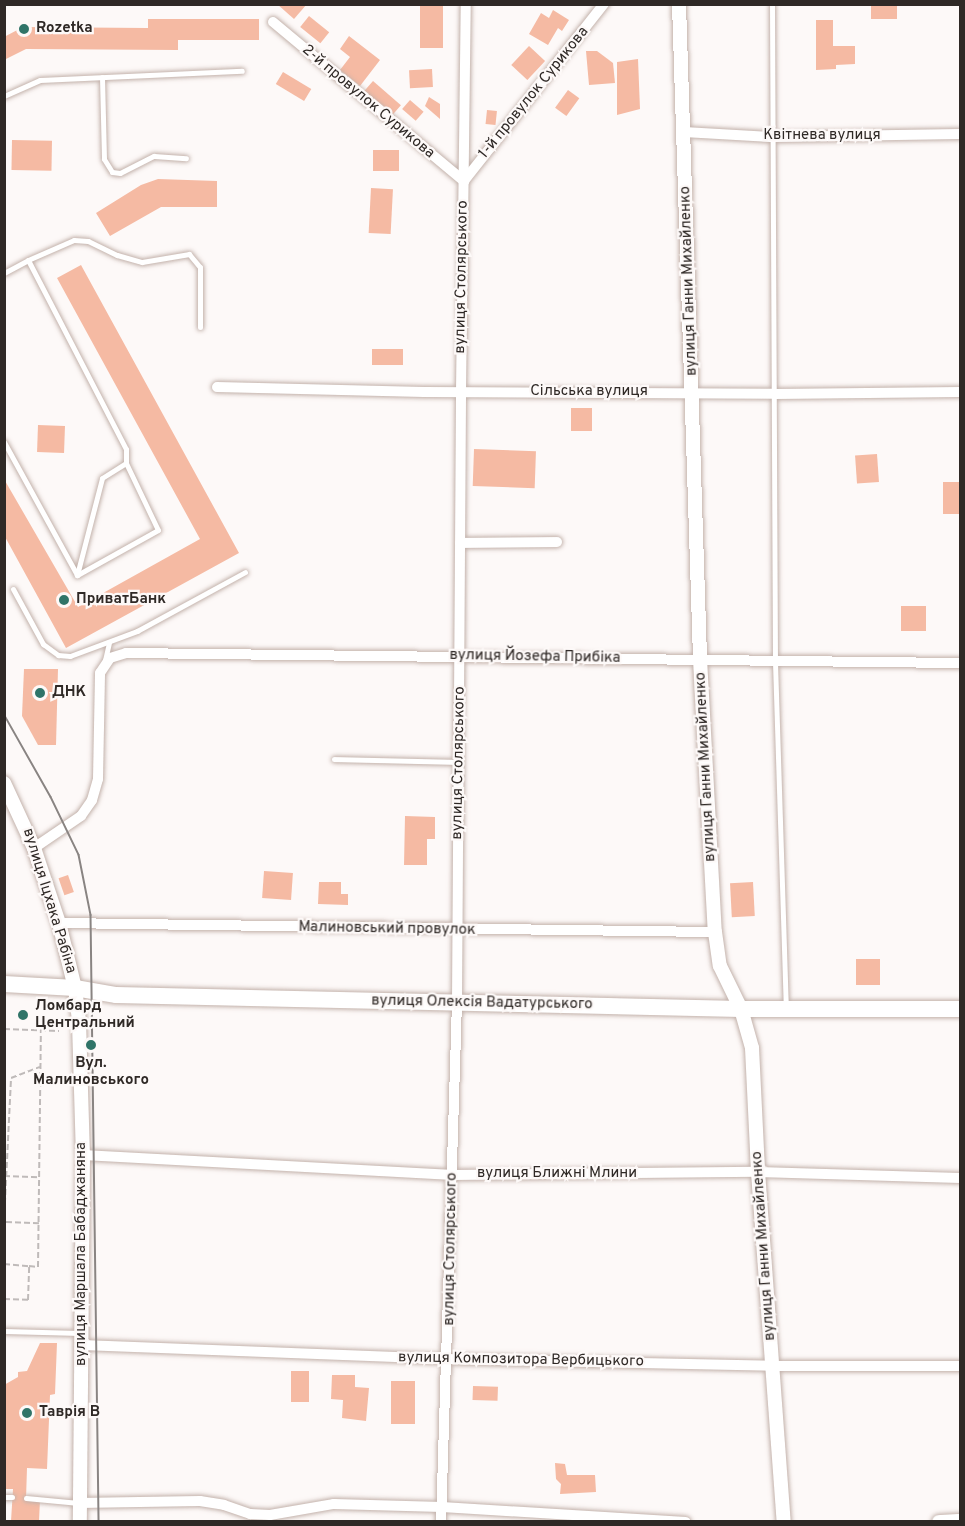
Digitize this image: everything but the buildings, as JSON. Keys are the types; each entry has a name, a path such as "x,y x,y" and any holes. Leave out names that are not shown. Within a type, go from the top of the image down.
{"main road":[{"name":"вулиця Олексія Вадатурського","path":"4,984 75,988 116,994 741,1009 960,1009"}],"street":[{"name":"вулиця Столярського","path":"441,1521 448,1359 457,1002 466,4"},
{"name":"1-й провулок Сурикова","path":"464,181 604,4"},
{"name":"вулиця Ганни Михайленко","path":"679,4 700,659 715,932 720,966 741,1009 752,1048 758,1173 784,1521"},
{"name":"2-й провулок Сурикова","path":"273,22 464,181"},
{"name":"Квітнева вулиця","path":"684,132 771,137 960,134"},
{"name":"Сільська вулиця","path":"217,387 461,392 775,394 960,392"},
{"path":"460,543 557,542"},
{"name":"вулиця Йозефа Прибіка","path":"107,661 126,653 460,655 776,662 960,663"},
{"path":"34,848 81,816 92,800 98,779 100,673 107,661"},
{"name":"вулиця Іцхака Рабіна","path":"4,783 34,848 59,922 75,988"},
{"name":"Малиновський провулок","path":"59,922 456,930 715,932"},
{"name":"вулиця Маршала Бабаджаняна","path":"75,988 79,1022 82,1155 80,1521"},
{"name":"вулиця Ближні Млини","path":"82,1155 453,1175 758,1173 960,1178"},
{"name":"вулиця Композитора Вербицького","path":"82,1339 448,1359 773,1366 960,1366"},
{"path":"79,1503 200,1501 224,1504 250,1514 270,1515 334,1504 442,1507 686,1521"},
{"path":"939,1521 960,1521"}],"lane":[{"path":"772,4 771,137 776,662 786,1008"},
{"path":"4,96 40,80 242,71"},
{"path":"102,77 104,159 112,172 120,173 154,156 186,158"},
{"path":"4,273 74,240 88,241 117,255 142,262 189,254 200,267 200,327"},
{"path":"28,260 126,449 126,463 158,530 77,575"},
{"path":"4,442 77,575"},
{"path":"77,575 102,478 126,463"},
{"path":"13,589 50,651 70,656 136,631 244,572"},
{"path":"107,661 109,642"},
{"path":"334,759 459,762"},
{"path":"4,1331 82,1339"},
{"path":"4,1497 12,1497"},
{"path":"26,1498 79,1503"}],"path":[{"path":"4,1029 59,1031"},
{"path":"4,1264 38,1267 41,1030"},
{"path":"39,1223 5,1222 6,1146 11,1078 40,1067"},
{"path":"6,1176 39,1178"},
{"path":"4,1299 28,1300 29,1266"}],"tram line":[{"path":"4,714 51,797 79,855 91,915 99,1522"}],"place":[{"name":"Rozetka","path":"24,29"},
{"name":"ПриватБанк","path":"64,600"},
{"name":"ДНК","path":"40,693"},
{"name":"Ломбард Центральний","path":"23,1015"},
{"name":"Вул. Малиновського","path":"91,1045"},
{"name":"Таврія В","path":"27,1413"}]}
